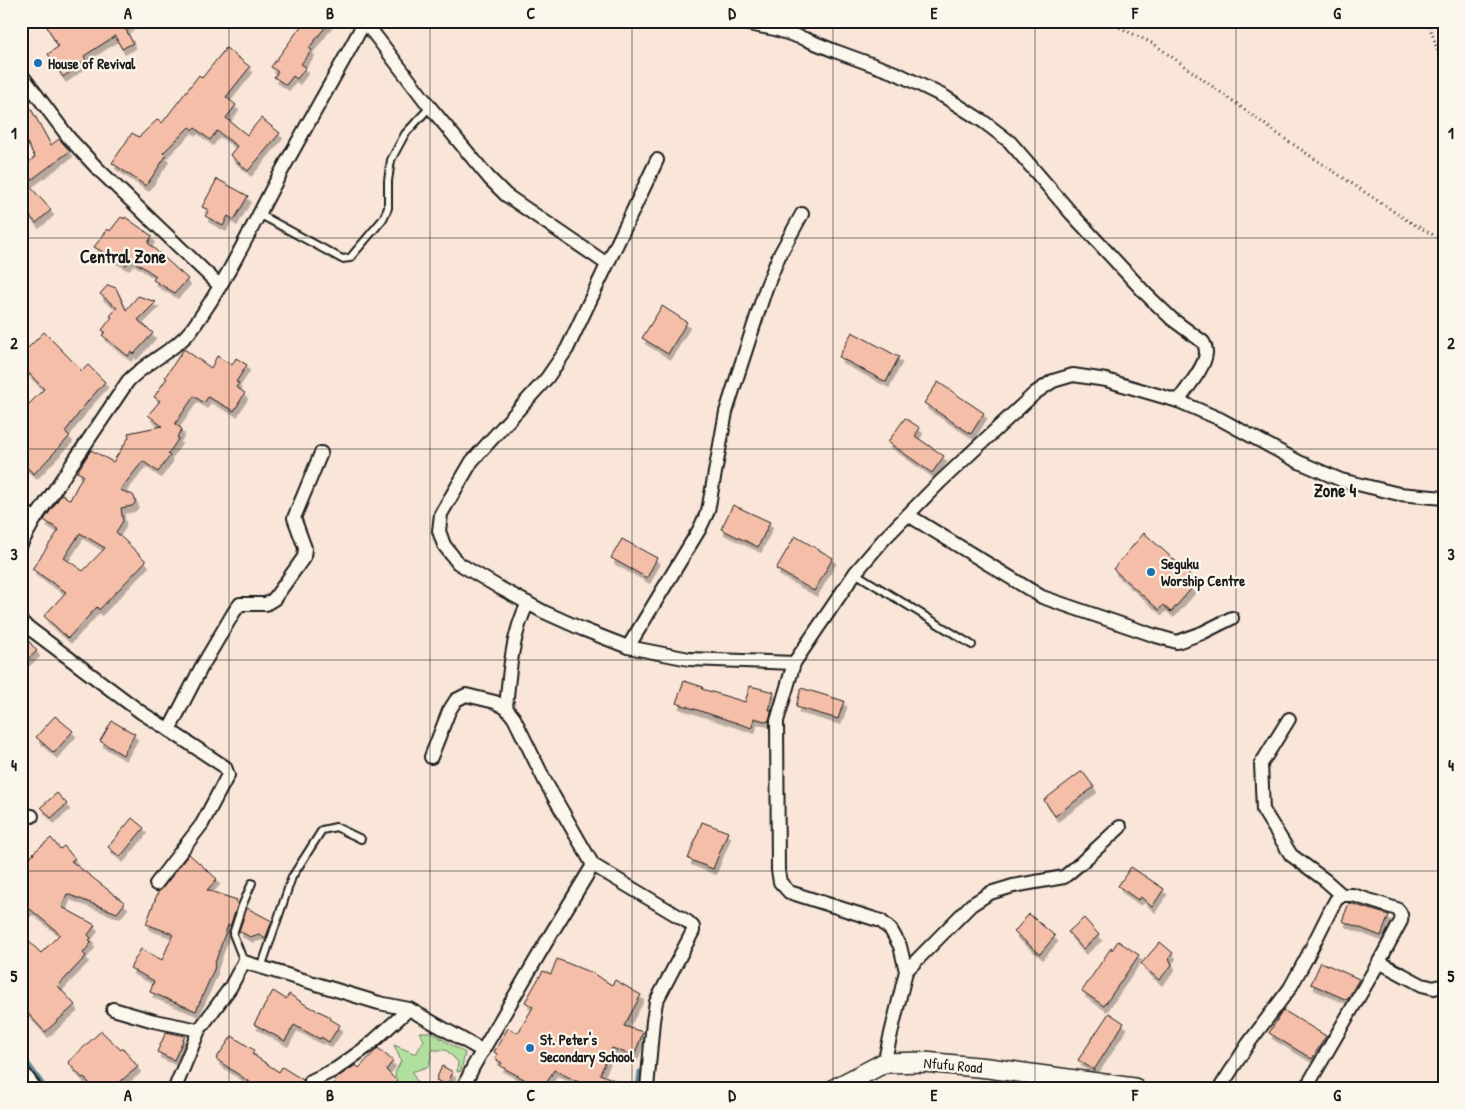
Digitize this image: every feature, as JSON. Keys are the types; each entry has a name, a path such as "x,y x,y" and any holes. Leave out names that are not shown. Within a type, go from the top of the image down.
{"main road":[{"path":"21,1076 30,1088"}],"street":[{"path":"733,21 774,29 805,38 898,74 945,96 1010,142 1071,213 1146,294 1172,319 1203,342 1206,354 1202,365 1178,402"},
{"path":"21,544 35,519 128,381 137,372 181,342 192,329 220,286 365,22 430,107 489,178 506,195 607,264"},
{"path":"21,74 69,138 91,162 220,286"},
{"path":"657,160 567,349 547,378 472,461 441,514 439,531 444,545 458,563 528,603 582,629 628,647 689,659 794,663"},
{"path":"628,647 700,530 708,511 726,412 778,256 802,214"},
{"path":"884,1063 906,971 900,946 891,930 881,921 789,892 780,882 778,870 777,721 794,663 855,573 884,539 940,482 1036,393 1053,381 1073,375 1106,380 1178,402 1220,419 1299,462 1341,480 1399,494 1444,498"},
{"path":"169,730 201,668 240,604 266,604 274,598 304,557 305,548 294,518 321,452"},
{"path":"21,509 35,519"},
{"path":"908,515 1042,597 1153,635 1177,642 1202,633 1232,618"},
{"path":"506,708 512,654 522,615 528,603"},
{"path":"21,622 135,708 225,767 228,775 202,824 156,884"},
{"path":"431,757 449,711 456,700 466,695 495,702 506,708 514,718 546,783 593,865 688,922 693,927 693,931 656,1002 647,1088"},
{"path":"1289,719 1261,764 1264,810 1291,855 1342,895"},
{"path":"906,971 971,905 990,893 1013,886 1064,877 1120,827"},
{"path":"462,1088 593,865"},
{"path":"1220,1088 1248,1044 1290,988 1336,900 1342,895 1353,895 1397,909 1401,912 1401,920 1379,962 1306,1088"},
{"path":"175,1088 199,1030 230,988 244,962 379,1003 409,1009 483,1051"},
{"path":"1379,962 1422,985 1434,988 1444,985"},
{"path":"112,1009 154,1021 199,1030"},
{"path":"311,1081 336,1069 368,1046 409,1009"},
{"name":"Nfufu Road","path":"836,1088 884,1063 924,1062 988,1068 1108,1086 1134,1088"}],"lane":[{"path":"259,214 342,259 350,258 383,219 388,208 388,181 391,160 406,134 430,107"},
{"path":"855,573 972,645"},
{"path":"261,968 292,877 322,830 336,827 361,839"},
{"path":"244,962 233,934 252,883"}],"path":[{"path":"1106,21 1154,44 1285,139 1408,221 1444,241"},
{"path":"1428,21 1444,70"}],"green space":[{"path":"419,1032 431,1032 465,1053 461,1071 457,1072 458,1062 446,1050 432,1050 429,1066 412,1072 418,1084 428,1088 398,1088 395,1073 401,1061 394,1045 416,1054 424,1040"}],"building":[{"path":"44,21 136,21 125,28 133,43 122,49 115,36 84,56 86,60 63,77 48,54 58,47"},
{"path":"305,21 330,21 309,48 312,50 301,64 306,67 297,79 293,76 286,85 274,77 278,72 271,67"},
{"path":"226,48 250,67 226,97 236,105 226,118 247,135 261,118 280,133 248,171 230,155 237,146 217,131 210,140 195,128 193,130 189,127 163,153 166,156 146,186 112,163 132,133 139,137 158,119 162,123 199,75 202,78"},
{"path":"21,91 51,145 59,139 70,151 27,183 51,210 36,223 21,206 21,168 35,157 21,132"},
{"path":"217,179 248,196 234,220 228,216 223,226 205,216 209,210 202,207"},
{"path":"121,217 124,219 125,217 152,236 148,243 188,279 175,293 153,280 156,276 131,259 126,265 94,247 108,229 110,231"},
{"path":"108,285 116,288 126,310 138,296 156,302 138,320 153,333 134,354 131,352 128,356 102,335 105,332 102,330 117,308 100,294"},
{"path":"662,306 687,322 668,354 642,338"},
{"path":"44,332 82,371 88,365 105,382 65,432 70,436 34,474 21,462 21,412 44,389 21,365 21,355"},
{"path":"852,332 899,357 886,382 839,357"},
{"path":"184,349 211,368 217,356 232,365 236,358 247,365 236,382 239,383 236,387 245,393 234,411 208,397 204,403 194,396 175,424 182,429 177,437 179,438 168,454 170,456 158,472 143,461 120,490 133,495 135,503 132,506 121,508 123,521 116,532 146,561 99,610 97,607 68,638 44,616 66,592 32,569 59,530 44,520 62,494 70,500 83,475 77,472 91,450 113,462 129,437 128,433 162,426 148,415 160,401 154,397 167,378 165,377","holes":["80,533 105,548 83,571 64,558"]},
{"path":"938,382 984,413 971,434 924,403"},
{"path":"905,418 920,428 915,436 944,456 932,473 888,442"},
{"path":"733,505 770,522 758,547 721,529"},
{"name":"Seguku Worship Centre","path":"1144,533 1190,574 1184,581 1192,588 1171,612 1163,605 1159,610 1113,569"},
{"path":"795,536 833,558 814,591 776,569"},
{"path":"622,539 657,558 647,578 611,558"},
{"path":"21,632 37,651 21,665"},
{"path":"684,681 703,687 702,689 745,702 750,686 774,692 769,710 772,710 768,722 754,718 752,728 676,703"},
{"path":"801,688 844,701 838,719 796,707"},
{"path":"55,716 73,731 54,753 36,737"},
{"path":"112,721 135,734 123,755 100,741"},
{"path":"1082,771 1094,787 1055,816 1044,800"},
{"path":"57,793 67,804 51,818 41,807"},
{"path":"132,818 144,828 120,857 108,847"},
{"path":"702,822 728,832 713,869 688,859"},
{"path":"51,838 60,849 64,846 75,859 71,861 125,903 117,913 67,894 62,907 95,925 88,935 91,938 89,940 92,942 83,953 86,956 58,986 75,1005 45,1032 21,1006 21,934 41,953 60,934 30,909 21,915 21,864"},
{"path":"189,854 217,879 207,890 237,900 236,903 238,904 230,926 228,925 215,967 196,1011 150,992 154,981 130,968 141,949 162,960 173,934 146,924 158,892"},
{"path":"1131,867 1164,889 1152,907 1141,897 1138,900 1118,886"},
{"path":"1349,903 1389,915 1381,936 1342,921"},
{"path":"247,908 272,921 265,939 259,934 250,937 239,931"},
{"path":"1029,914 1055,936 1040,954 1014,932"},
{"path":"1084,918 1099,935 1083,949 1068,932"},
{"path":"1118,941 1139,955 1104,1006 1082,991 1111,948 1112,950"},
{"path":"1160,942 1173,953 1169,958 1172,965 1159,980 1141,964"},
{"path":"557,959 592,973 612,985 615,980 641,995 624,1026 643,1032 634,1056 612,1048 600,1074 633,1088 591,1088 554,1070 545,1086 535,1081 533,1084 500,1066 502,1063 495,1059 497,1054 494,1052 508,1028 518,1033 533,1007 525,1002 543,971 551,974"},
{"path":"1321,962 1359,979 1347,1000 1311,984"},
{"path":"273,991 286,999 289,994 331,1017 330,1019 340,1025 329,1042 294,1025 285,1041 254,1024"},
{"path":"1283,1010 1326,1036 1312,1059 1269,1033"},
{"path":"1109,1013 1124,1023 1094,1070 1078,1060"},
{"path":"101,1031 121,1050 123,1048 138,1067 112,1088 93,1088 68,1062"},
{"path":"166,1032 185,1036 174,1060 157,1052"},
{"path":"232,1036 254,1050 252,1054 279,1072 282,1067 303,1080 307,1088 258,1088 216,1059"},
{"path":"378,1048 393,1061 386,1070 404,1088 332,1088 336,1078 356,1065 359,1068"},
{"path":"442,1066 453,1072 447,1085 436,1080"}],"waterway":[{"path":"21,1054 45,1088"},
{"path":"638,1088 640,1072"}],"place":[{"name":"House of Revival","path":"38,63"},
{"name":"Seguku Worship Centre","path":"1151,572"},
{"name":"St. Peter's Secondary School","path":"530,1048"}],"district":[{"name":"Central Zone","path":"123,256"},
{"name":"Zone 4","path":"1335,490"}]}
